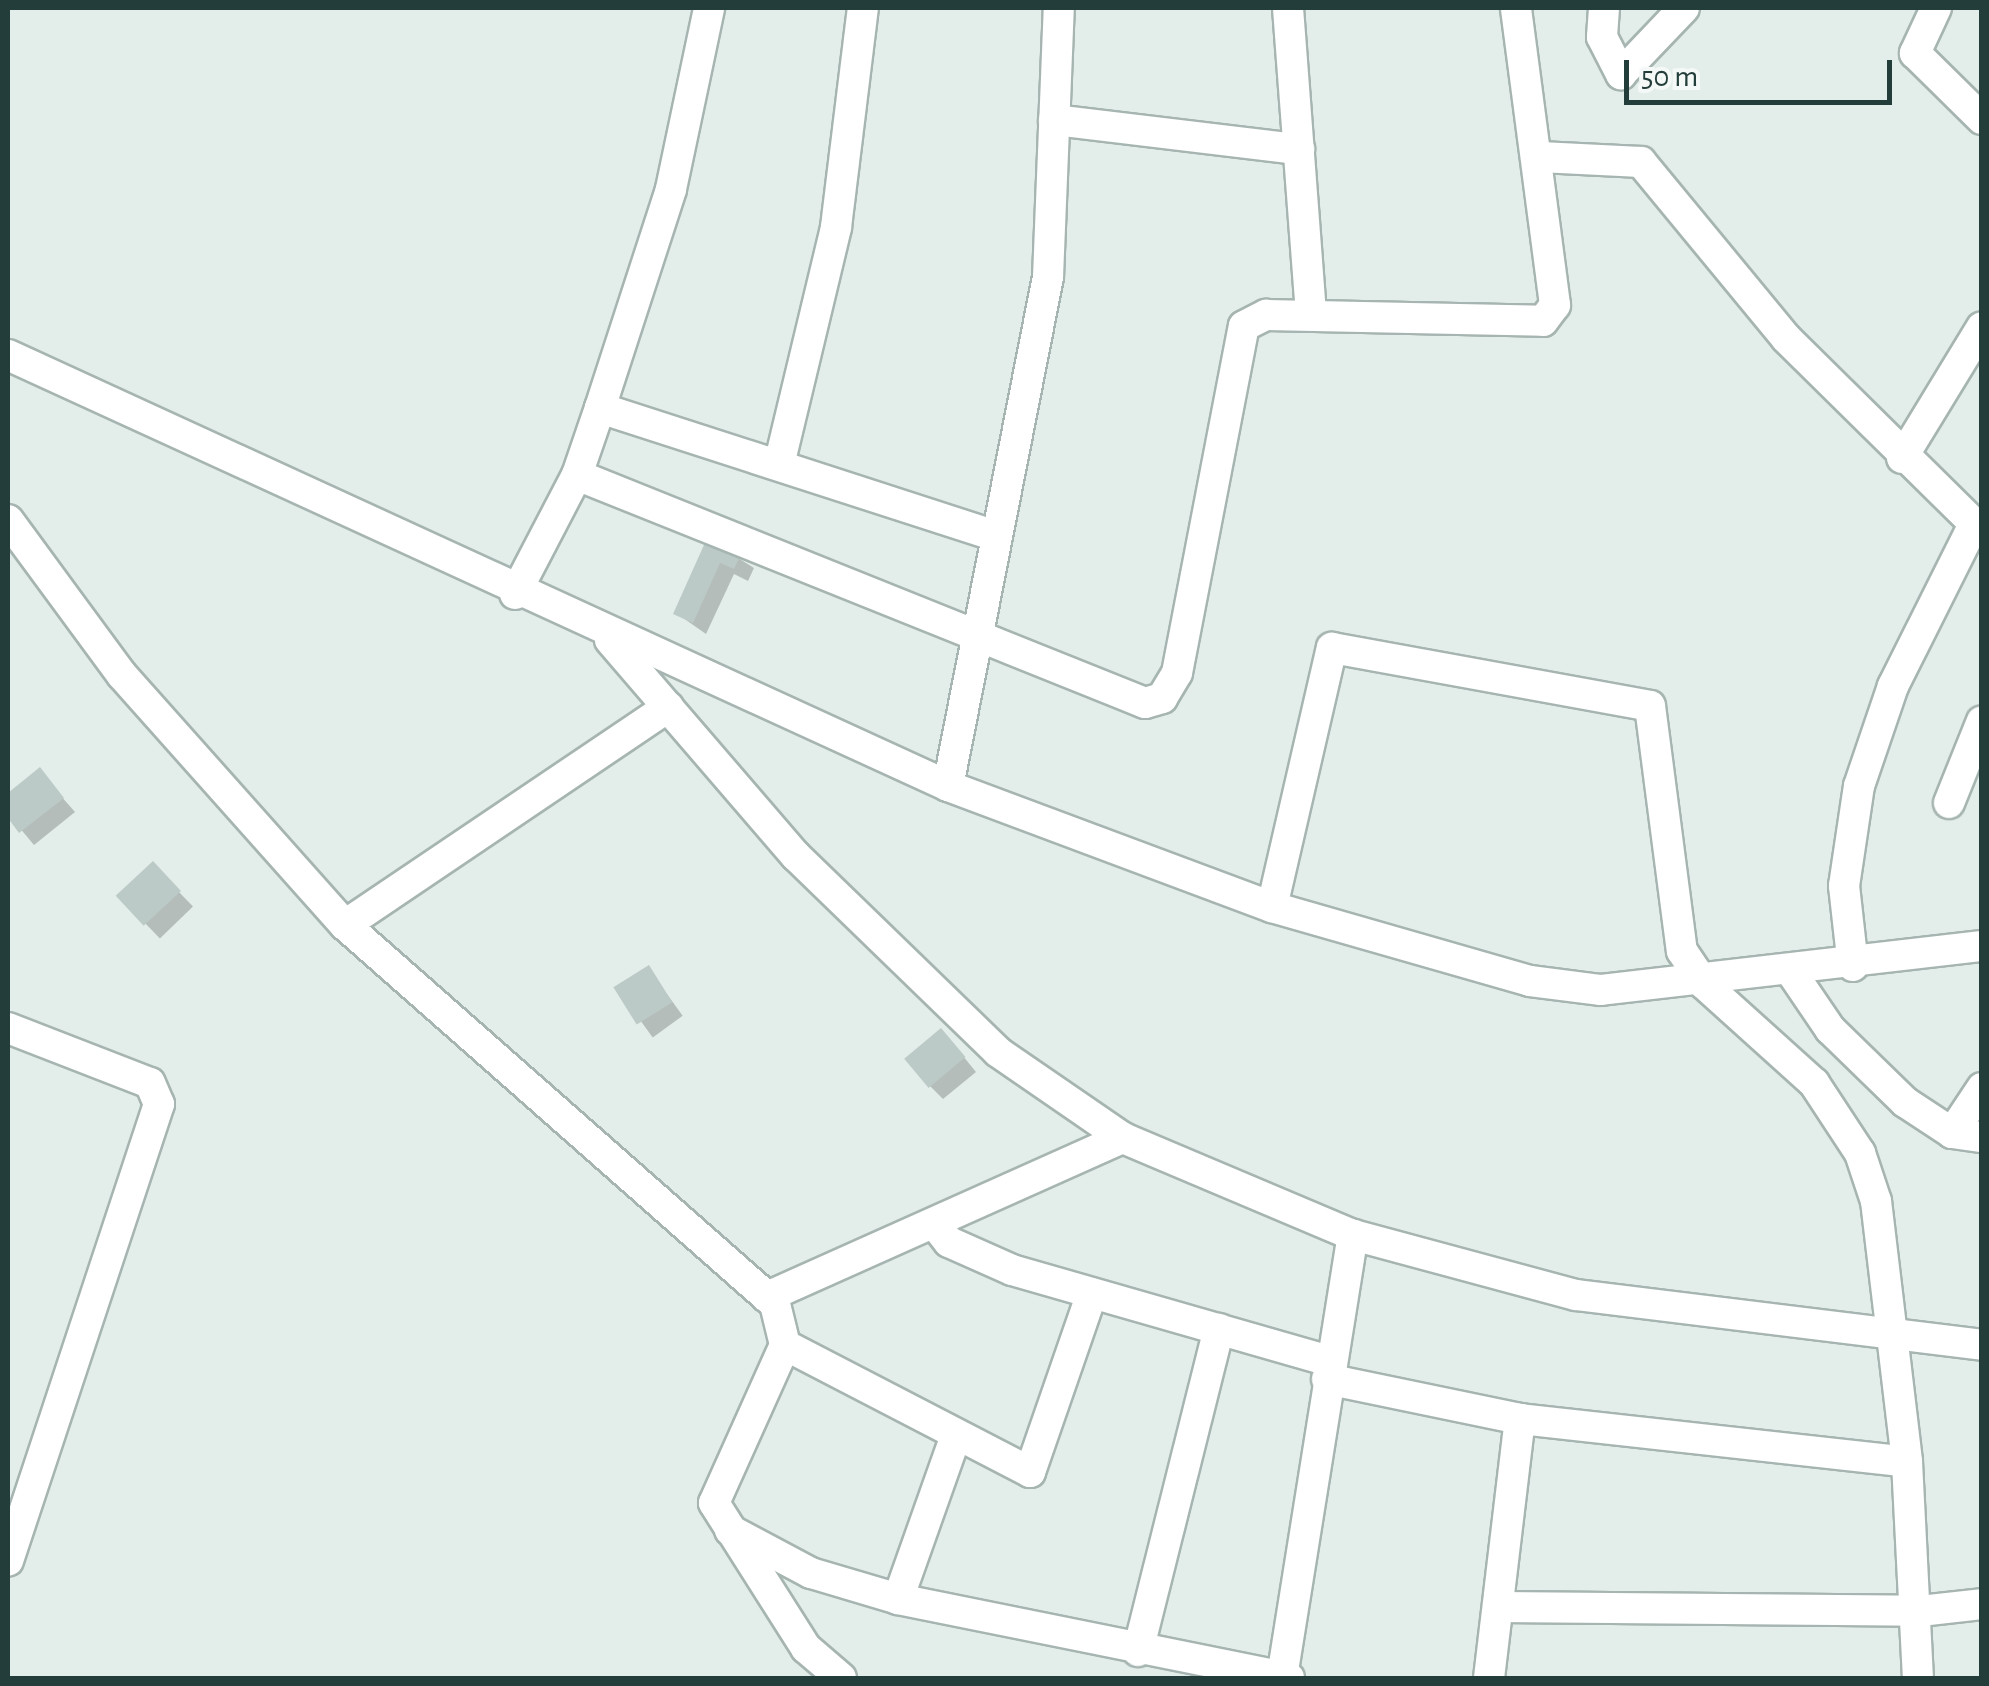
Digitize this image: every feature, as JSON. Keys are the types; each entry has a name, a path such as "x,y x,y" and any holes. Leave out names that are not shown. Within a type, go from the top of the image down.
{"street":[{"path":"515,594 577,475 600,408 667,202 709,8"},
{"path":"779,465 836,227 862,8"},
{"path":"948,786 1048,277 1059,8"},
{"path":"1288,8 1311,315"},
{"path":"577,475 1145,703 1162,698 1177,673 1232,370 1242,332 1252,318 1311,315 1543,321 1557,288 1552,156 1516,8"},
{"path":"1604,8 1602,36 1622,74 1684,8"},
{"path":"1936,8 1915,53 1982,119"},
{"path":"1054,120 1299,148"},
{"path":"1552,156 1611,154 1641,162 1786,338 1902,458 1978,527 1893,686 1859,786 1844,886 1853,966"},
{"path":"1902,458 1982,327"},
{"path":"8,355 515,594 948,786 1272,906 1530,982 1601,990 1716,983 1982,946"},
{"path":"600,408 997,536"},
{"path":"8,520 122,676 344,925 768,1297 785,1323 784,1345 714,1503 724,1527 806,1648 841,1678"},
{"path":"605,634 796,856 998,1052 1123,1138 1354,1235 1576,1295 1982,1345"},
{"path":"1272,906 1326,658 1343,648 1650,706 1661,734 1673,924 1716,983 1814,1084 1860,1153 1876,1201 1907,1462 1918,1678"},
{"path":"344,925 668,707"},
{"path":"1949,803 1982,721"},
{"path":"1783,974 1830,1029 1967,1135 1982,1088"},
{"path":"8,1028 150,1083 159,1104 8,1562"},
{"path":"768,1297 1123,1138"},
{"path":"934,1222 978,1258 1219,1329 1329,1370 1520,1420 1907,1462"},
{"path":"724,1527 811,1573 898,1599 1138,1651 1286,1678 1329,1370 1354,1235"},
{"path":"784,1345 955,1438 1030,1472 1040,1462 1092,1293"},
{"path":"1138,1651 1219,1329"},
{"path":"1489,1678 1520,1420"},
{"path":"898,1599 955,1438"},
{"path":"1499,1607 1916,1611 1966,1606"}],"building":[{"path":"708,536 742,552 734,569 720,563 693,623 673,614"},
{"path":"40,767 64,798 19,833 8,818 8,793"},
{"path":"153,861 181,891 144,926 116,896"},
{"path":"649,965 672,1002 637,1025 613,987"},
{"path":"941,1028 965,1057 929,1088 904,1059"}]}
